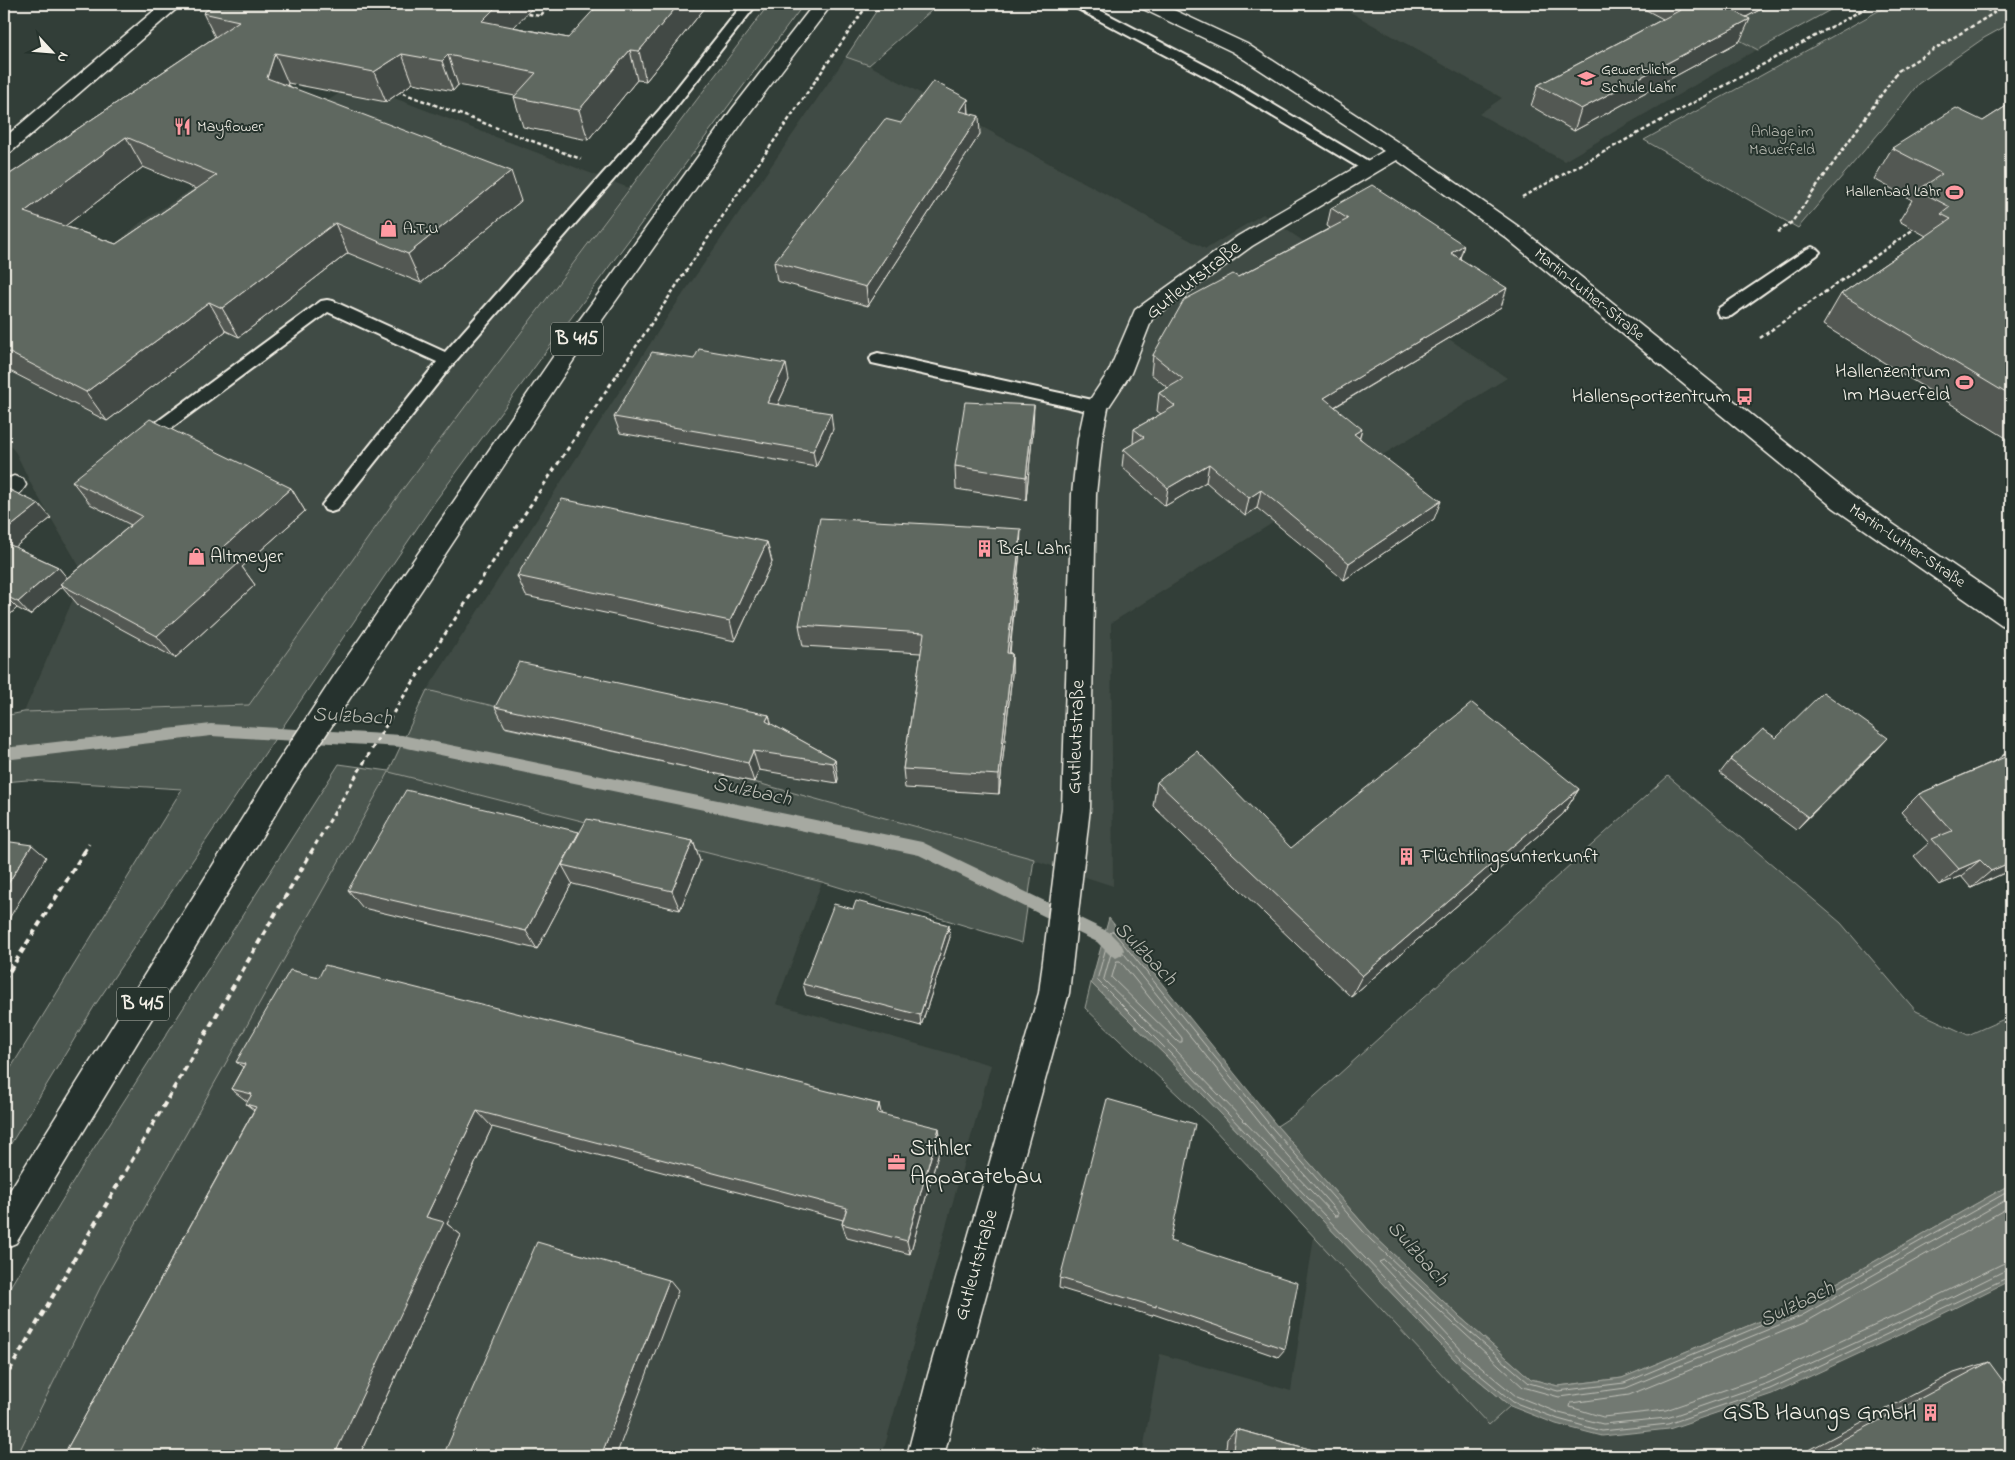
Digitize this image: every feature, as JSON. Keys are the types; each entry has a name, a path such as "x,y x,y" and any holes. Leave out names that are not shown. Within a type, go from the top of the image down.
{"street":[{"path":"4,148 173,4"},
{"name":"B 415","path":"4,1231 283,777 344,684 565,356 740,112 823,4"},
{"name":"Martin-Luther-Straße","path":"1147,4 1240,48 1398,151 1512,232 1843,502 2011,618"},
{"name":"Gutleutstraße","path":"925,1456 946,1375 1054,993 1076,808 1084,494 1090,439 1097,407 1120,373 1143,315 1245,241 1398,151"}],"lane":[{"path":"331,505 447,360 665,112 750,4"},
{"path":"1079,4 1216,76 1368,167"},
{"path":"1725,312 1812,252"},
{"path":"132,448 326,305 447,360"},
{"path":"878,358 1097,407"}],"path":[{"path":"521,12 540,16 551,4"},
{"path":"4,1380 362,764 398,706 730,205 868,4"},
{"path":"1488,215 1578,168 1872,4"},
{"path":"1778,232 1792,222 1898,71 1994,13 1974,4"},
{"path":"388,88 613,170"},
{"path":"1760,338 1914,229"},
{"path":"4,980 89,844"}],"shaded area":[{"name":"Gewerbliche Schule Lahr","path":"1336,4 1841,4 1738,60 1564,161 1479,114 1502,98"},
{"path":"846,57 869,65 1206,249 1263,214 1507,378 1111,623 1113,886 994,847 754,782 505,727 427,690 670,313"},
{"path":"355,83 629,188 403,489 249,705 24,712 84,574 32,486 16,453 4,438 4,339 140,223"},
{"path":"389,772 822,882 776,1004 991,1065 882,1456 17,1456 102,1284"},
{"path":"1314,1236 1489,1425 1510,1406 1556,1424 1669,1429 1772,1394 1912,1329 2011,1280 2011,1456 1142,1456 1160,1354 1291,1391"}],"green space":[{"path":"769,4 804,4 436,500 95,1005 4,1155 4,1079 182,789 27,780 4,782 4,716 24,712 249,705 403,489"},
{"path":"881,4 939,4 869,65 846,57"},
{"path":"1771,4 1841,4 1758,50 1721,30"},
{"name":"Anlage im Mauerfeld","path":"1891,4 2011,4 2011,23 1984,38 1918,84 1891,119 1798,228 1644,140"},
{"path":"427,690 514,711 506,728 754,782 1034,859 1022,943 822,882 389,772 102,1284 17,1456 4,1456 4,1297 85,1162 339,764 389,771"},
{"path":"1668,776 1841,923 1916,1011 1968,1035 2011,1016 2011,1184 1796,1306 1622,1378 1558,1386 1531,1379 1460,1317 1374,1236 1277,1126 1294,1115"},
{"path":"1091,983 1166,1056 1459,1364 1510,1406 1489,1425 1211,1126 1085,1008"}],"water":[{"path":"1109,918 1277,1126 1374,1236 1460,1317 1531,1379 1558,1386 1622,1378 1796,1306 2011,1184 2011,1280 1912,1329 1772,1394 1669,1429 1602,1436 1556,1424 1510,1406 1459,1364 1166,1056 1091,983"}],"building":[{"path":"215,4 499,4 482,21 568,38 599,4 679,4 639,51 630,50 579,110 514,97 536,73 448,55 442,61 402,54 374,72 275,53 267,78 511,171 408,254 335,223 222,308 209,302 86,392 4,350 4,178 239,21 203,13","holes":["126,137 217,175 116,244 24,212"]},
{"path":"1683,4 1740,4 1730,9 1750,19 1581,109 1538,85 1688,6"},
{"path":"933,81 968,99 960,111 979,116 866,287 774,262 885,119 901,123"},
{"path":"2011,103 2011,396 1841,294 1951,219 1941,214 1950,207 1918,190 1942,174 1892,148 1956,108 1983,121"},
{"path":"1372,185 1464,245 1451,253 1507,288 1324,398 1362,429 1354,434 1441,501 1349,563 1261,490 1249,498 1209,464 1168,488 1124,449 1144,437 1134,429 1175,406 1159,393 1183,379 1153,355 1184,300 1233,274 1238,277 1348,219 1331,208"},
{"path":"699,349 786,364 767,403 831,413 813,451 614,417 652,352 694,359"},
{"path":"965,402 1034,405 1026,477 955,466"},
{"name":"Altmeyer","path":"150,419 291,488 218,552 239,563 157,636 60,584 142,516 72,481"},
{"path":"4,487 39,504 4,532"},
{"path":"562,499 767,542 730,621 517,576"},
{"path":"820,518 1021,529 1007,653 1012,654 999,775 903,769 924,633 799,625"},
{"path":"4,542 58,567 18,602 4,595"},
{"path":"519,662 769,715 766,721 835,759 833,763 753,751 748,763 495,707"},
{"path":"1823,692 1888,738 1808,817 1730,760 1763,729 1776,738"},
{"name":"Flüchtlingsunterkunft","path":"1472,703 1579,789 1362,976 1157,782 1197,751 1291,848"},
{"path":"2011,751 2011,862 1991,871 1980,860 1959,869 1932,839 1952,831 1919,794 2005,757 2003,755"},
{"path":"406,790 579,832 526,931 348,890"},
{"path":"587,819 693,841 672,891 562,865"},
{"path":"4,841 32,845 4,890"},
{"path":"856,901 949,925 920,1015 803,984 834,904 853,909"},
{"path":"325,965 879,1104 877,1113 939,1128 907,1241 842,1224 847,1208 477,1111 426,1217 444,1222 334,1456 63,1456 256,1107 246,1104 252,1094 231,1089 245,1064 236,1062 290,970 319,977"},
{"path":"1107,1099 1195,1124 1170,1241 1298,1283 1285,1349 1156,1305 1156,1307 1060,1278"},
{"path":"537,1242 669,1280 601,1456 443,1456"},
{"name":"GSB Haungs GmbH","path":"1989,1362 2011,1392 2011,1456 1812,1456"},
{"path":"1236,1429 1335,1456 1232,1456"},
{"path":"1033,1446 1064,1456 1030,1456"}],"waterway":[{"name":"Sulzbach","path":"4,754 211,730 402,741 922,849 1103,937 1116,950"}],"place":[{"name":"Gewerbliche Schule Lahr","path":"1587,79"},
{"name":"Mayflower","path":"183,127"},
{"name":"Hallenbad Lahr","path":"1955,192"},
{"name":"A.T.U","path":"389,229"},
{"name":"Hallenzentrum Im Mauerfeld","path":"1964,383"},
{"name":"Hallensportzentrum","path":"1745,397"},
{"name":"BGL Lahr","path":"984,549"},
{"name":"Altmeyer","path":"196,557"},
{"name":"Flüchtlingsunterkunft","path":"1407,857"},
{"name":"Stihler Apparatebau","path":"896,1163"},
{"name":"GSB Haungs GmbH","path":"1931,1413"}]}
